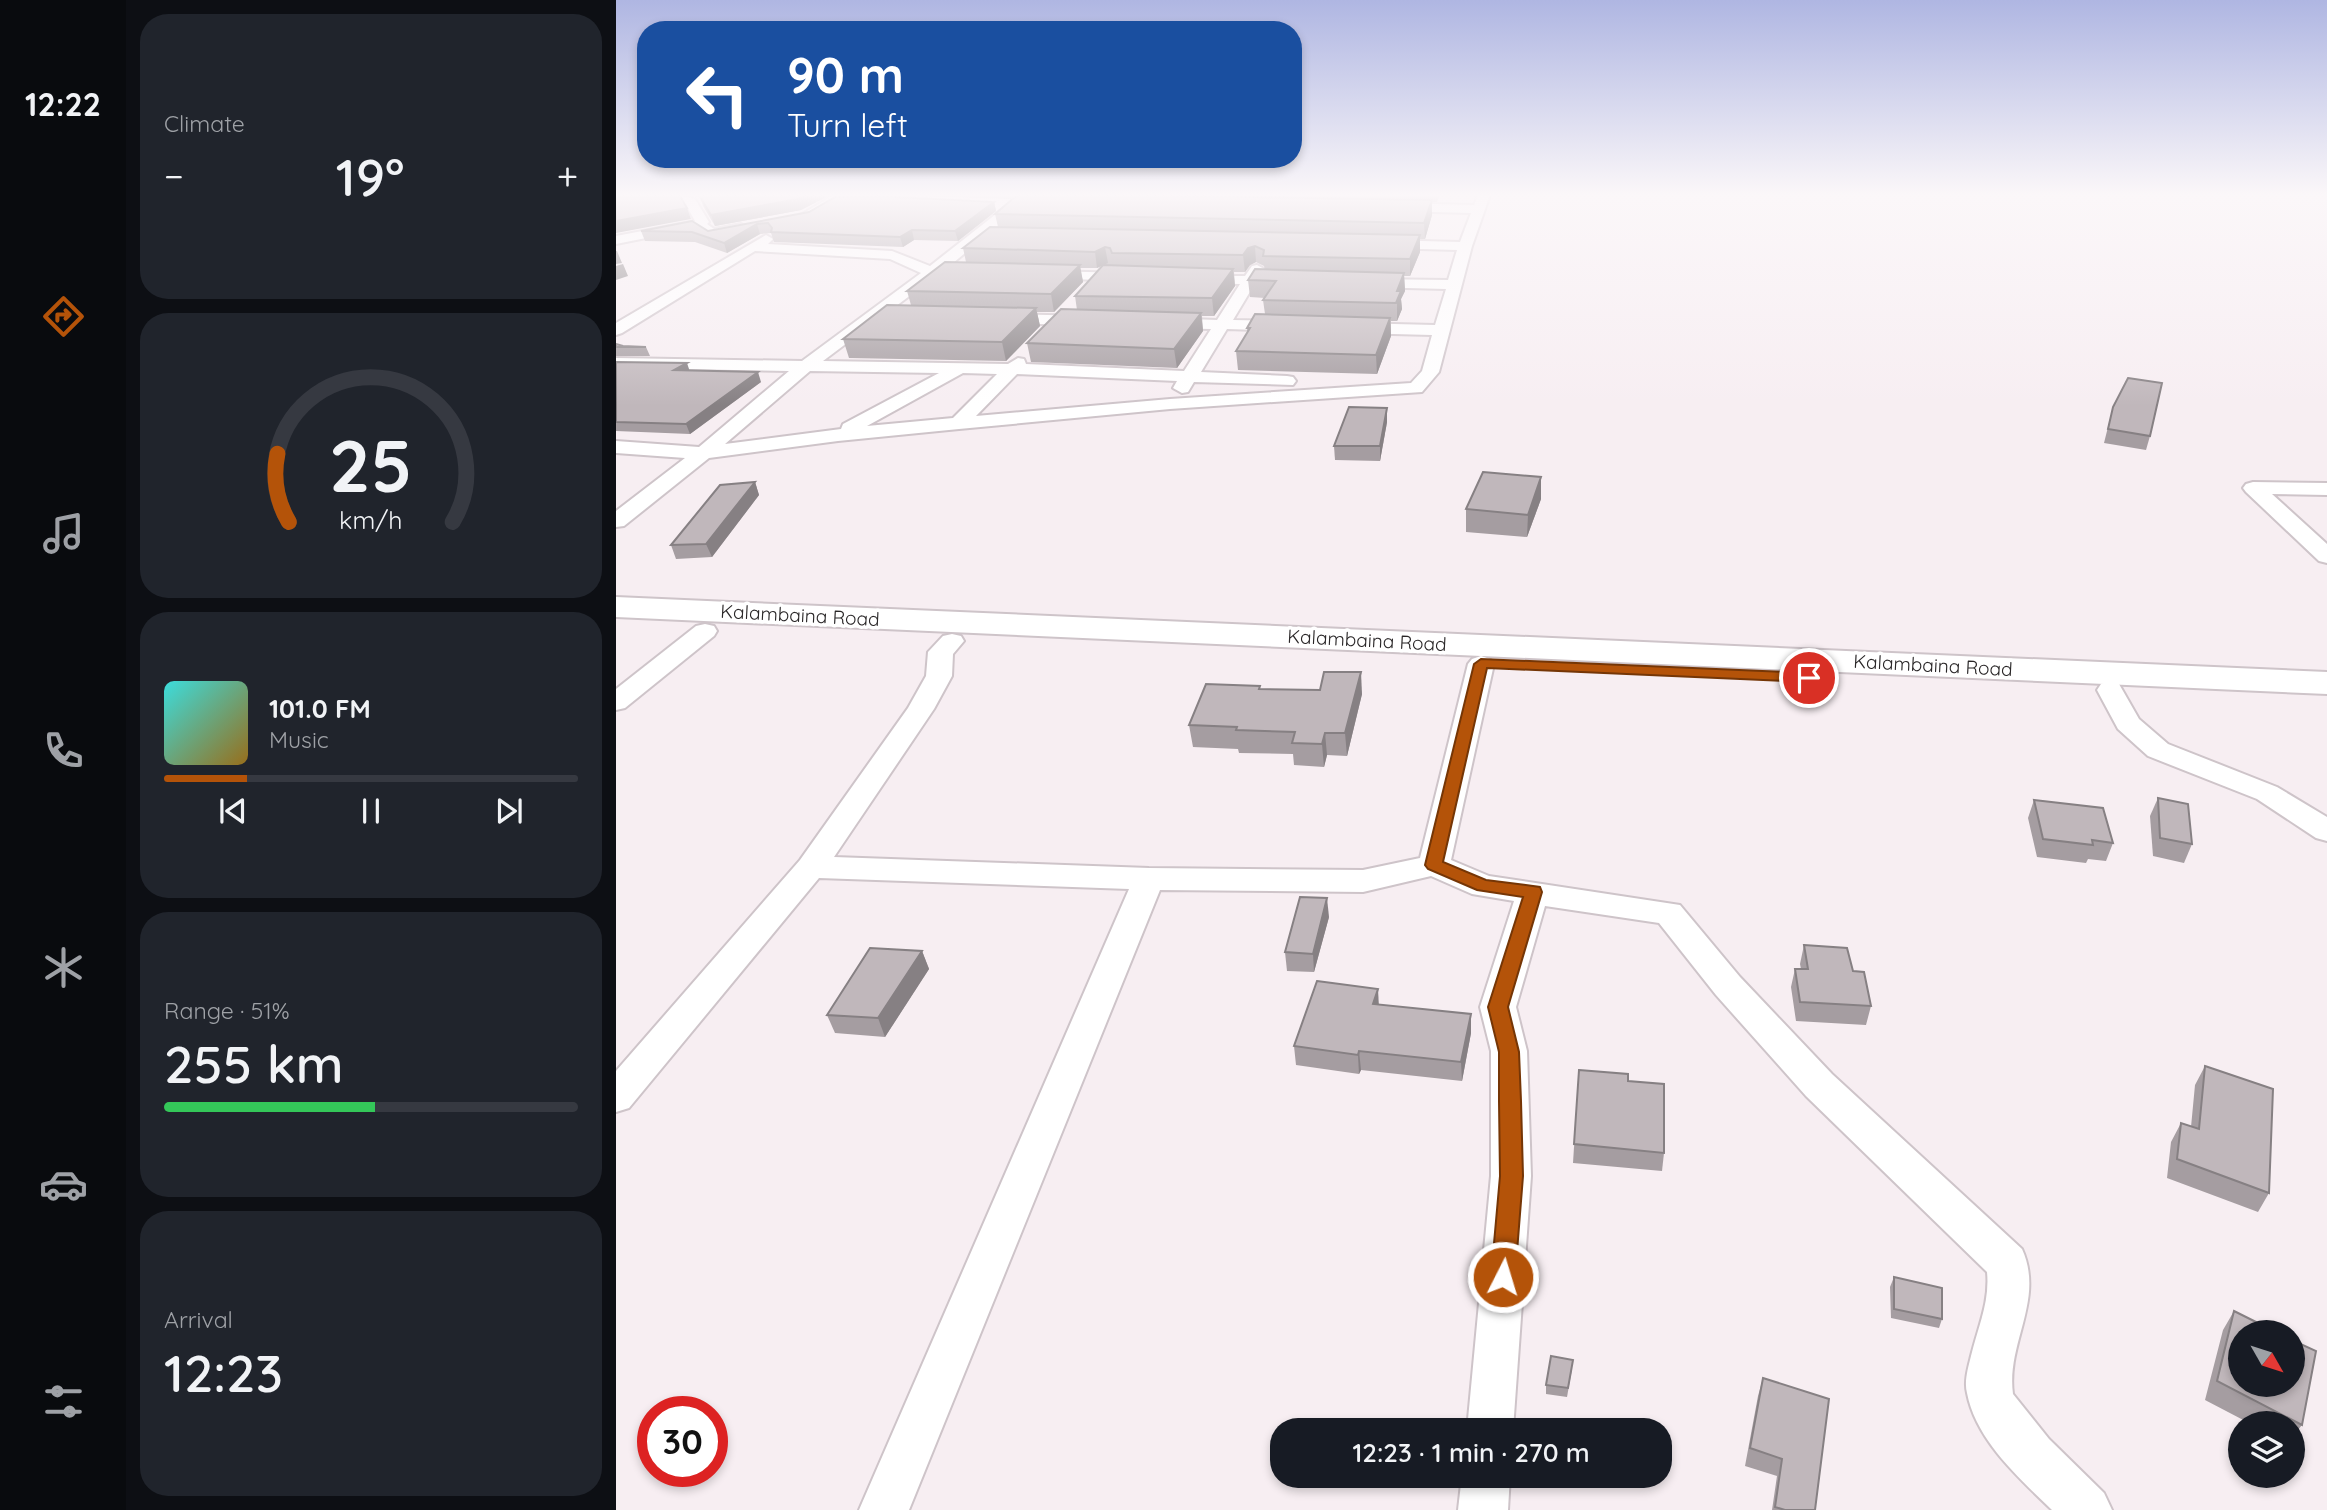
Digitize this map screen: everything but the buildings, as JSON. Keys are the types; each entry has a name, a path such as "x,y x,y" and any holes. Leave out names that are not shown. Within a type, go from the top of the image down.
{"main road":[{"name":"Kalambaina Road","path":"616,607 2327,683"},
{"path":"616,627 2327,699"}],"street":[{"path":"616,330 724,265"},
{"path":"916,265 929,271 982,273"},
{"path":"616,521 703,453 804,367 937,265"},
{"path":"959,423 1112,265"},
{"path":"1170,404 1192,376 1259,265"},
{"path":"616,447 703,453 838,435 959,423 1170,404 1416,388 1430,372 1460,265"},
{"path":"715,271 751,266"},
{"path":"1035,275 1141,278"},
{"path":"1182,279 1305,281"},
{"path":"1346,282 1455,285"},
{"path":"872,315 898,316"},
{"path":"979,318 1100,321"},
{"path":"1141,323 1304,327"},
{"path":"1332,327 1441,330"},
{"path":"616,363 1012,369 1416,388"},
{"path":"838,435 957,370"},
{"path":"2327,489 2253,488 2327,556"},
{"path":"616,702 705,631"},
{"path":"616,1097 811,867 921,709 939,677 941,652 952,641"},
{"path":"1434,865 1481,664"},
{"path":"2110,691 2128,723 2158,750 2267,793 2327,831"},
{"path":"811,867 1149,879 1363,881 1434,865 1483,886 1669,913 1727,986 1819,1085 2007,1263 2012,1284 1993,1359 1990,1395 2004,1420 2042,1467 2087,1510"},
{"path":"884,1510 1149,879"},
{"path":"1491,1418 1511,1176 1509,1052 1498,1007 1533,892"},
{"path":"1483,1510 1485,1488"}],"route":[{"path":"1503,1277 1511,1176 1510,1101 1509,1052 1498,1007 1533,892 1483,886 1434,865 1481,664 1809,678"}]}
